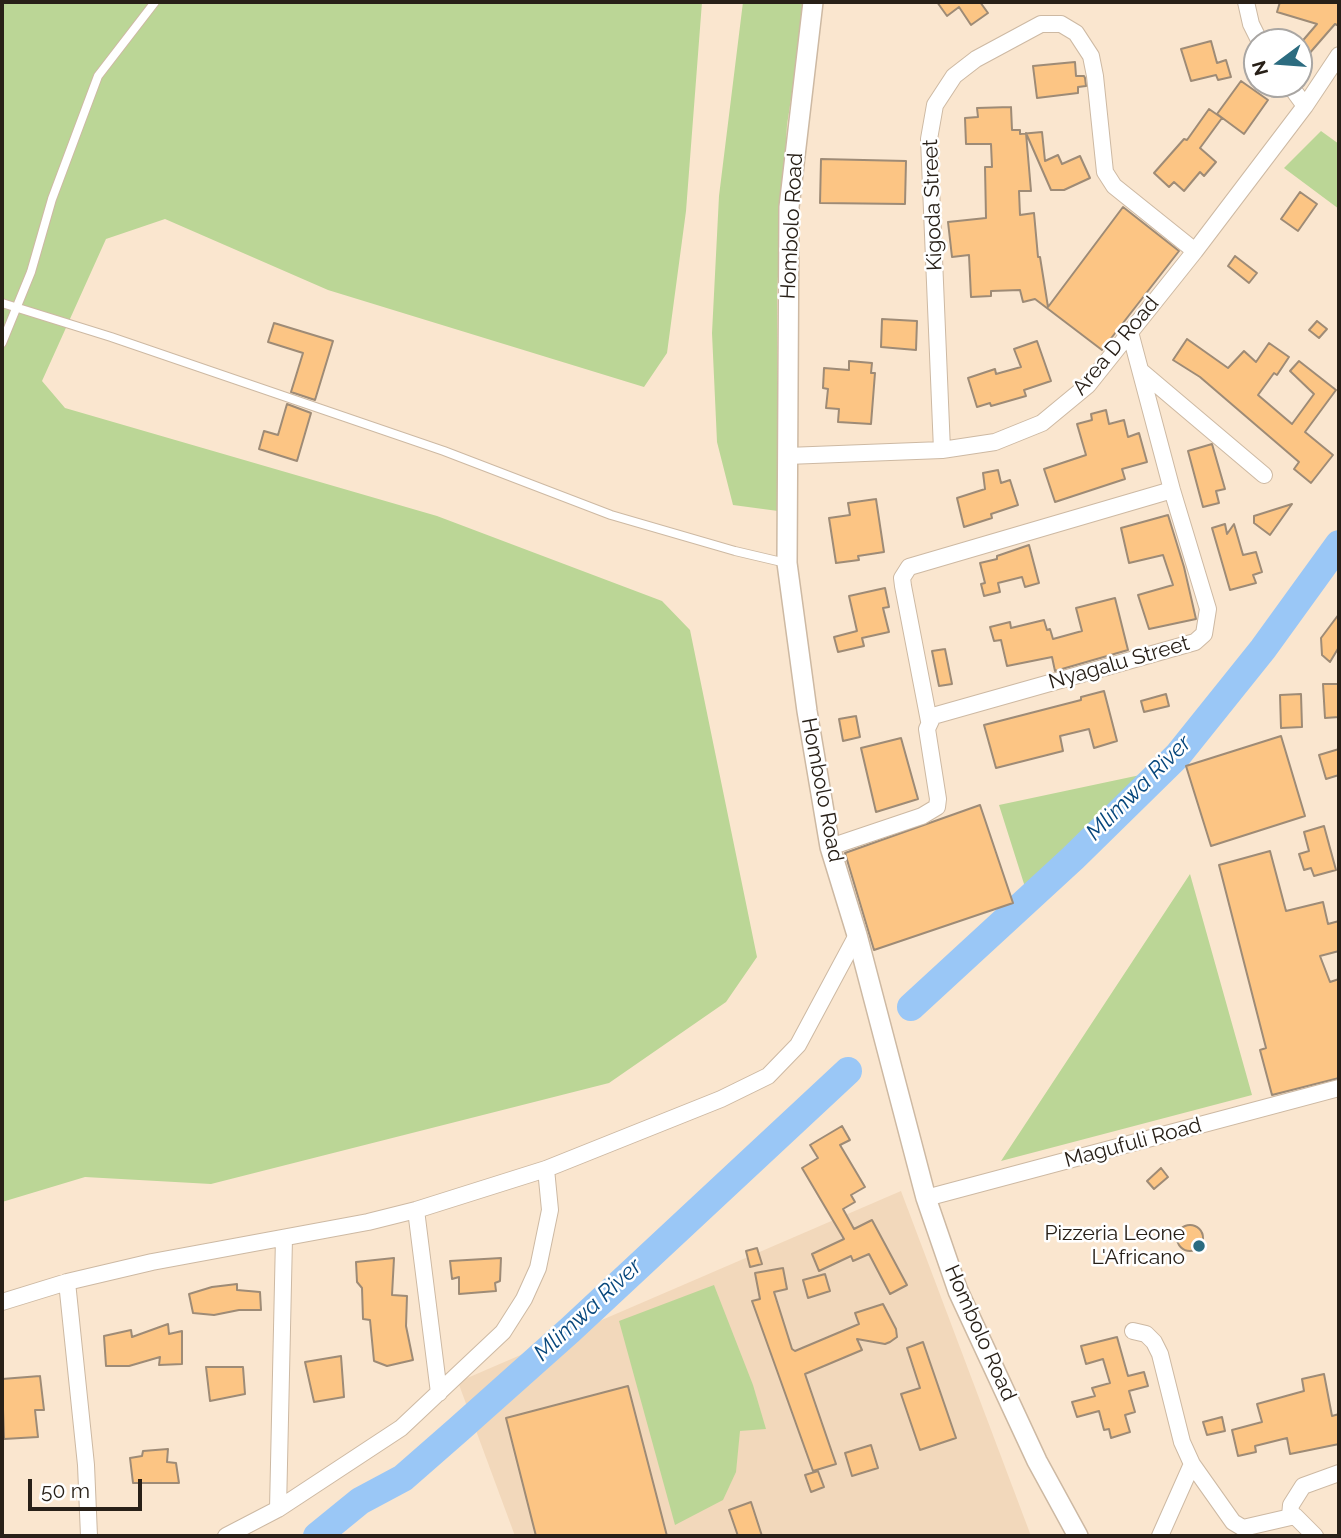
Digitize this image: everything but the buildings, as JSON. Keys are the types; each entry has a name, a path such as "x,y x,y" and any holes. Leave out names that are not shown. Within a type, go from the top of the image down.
{"street":[{"name":"Hombolo Road","path":"813,2 789,207 787,563 807,711 830,847 857,935 926,1198 958,1292 1037,1461 1078,1536"},
{"path":"1247,2 1253,28"},
{"name":"Kigoda Street","path":"942,450 929,139 935,105 954,76 1041,24 1061,24 1076,33 1091,57 1095,76 1099,100 1101,154 1105,172 1114,186 1195,251"},
{"name":"Area D Road","path":"787,456 942,450 995,442 1042,423 1088,385 1195,251 1305,106 1339,55"},
{"path":"1299,98 1305,106"},
{"name":"Nyagalu Street","path":"929,721 940,713 1200,639 1207,626 1208,609 1172,490 1130,332"},
{"path":"1141,371 1264,475"},
{"path":"830,847 922,816 937,807 927,729 929,721 902,586 902,578 909,567 1172,490"},
{"path":"2,1302 67,1282 152,1262 416,1210 546,1170 721,1099 768,1076 798,1045 857,935"},
{"name":"Magufuli Road","path":"926,1198 1339,1088"},
{"path":"226,1536 278,1508 401,1428 503,1332 524,1299 538,1268 550,1210 546,1170"},
{"path":"416,1210 439,1393"},
{"path":"278,1508 284,1238"},
{"path":"67,1282 86,1465 89,1536"},
{"path":"1133,1331 1146,1334 1154,1342 1160,1354 1180,1433 1192,1464 1233,1522 1243,1528 1295,1516 1315,1536"},
{"path":"1160,1536 1192,1464"},
{"path":"1290,1516 1292,1505 1303,1486 1339,1473"}],"lane":[{"path":"2,343 31,272 52,199 98,76 155,2"},
{"path":"2,303 111,337 444,451 611,514 735,551 787,563"}],"shaded area":[{"path":"901,1191 1031,1536 515,1536 458,1382"}],"green space":[{"path":"2,2 702,2 686,211 667,353 644,387 328,290 165,219 106,239 42,381 65,408 437,516 662,601 690,630 757,957 726,1002 609,1083 211,1184 85,1177 2,1202"},
{"path":"743,2 806,2 787,125 777,293 778,511 733,505 717,442 712,333 719,196"},
{"path":"1321,131 1339,144 1339,209 1284,168"},
{"path":"1145,774 1025,887 999,805"},
{"path":"1190,874 1252,1095 1001,1161"},
{"path":"714,1285 753,1385 766,1429 740,1431 736,1472 723,1500 675,1525 619,1321"}],"waterway":[{"name":"Mlimwa River","path":"911,1007 1073,858 1178,755 1263,649 1339,544"},
{"name":"Mlimwa River","path":"317,1536 360,1501 403,1478 459,1429 570,1330 848,1071"}],"place":[{"name":"Pizzeria Leone L'Africano","path":"1199,1246"}]}
